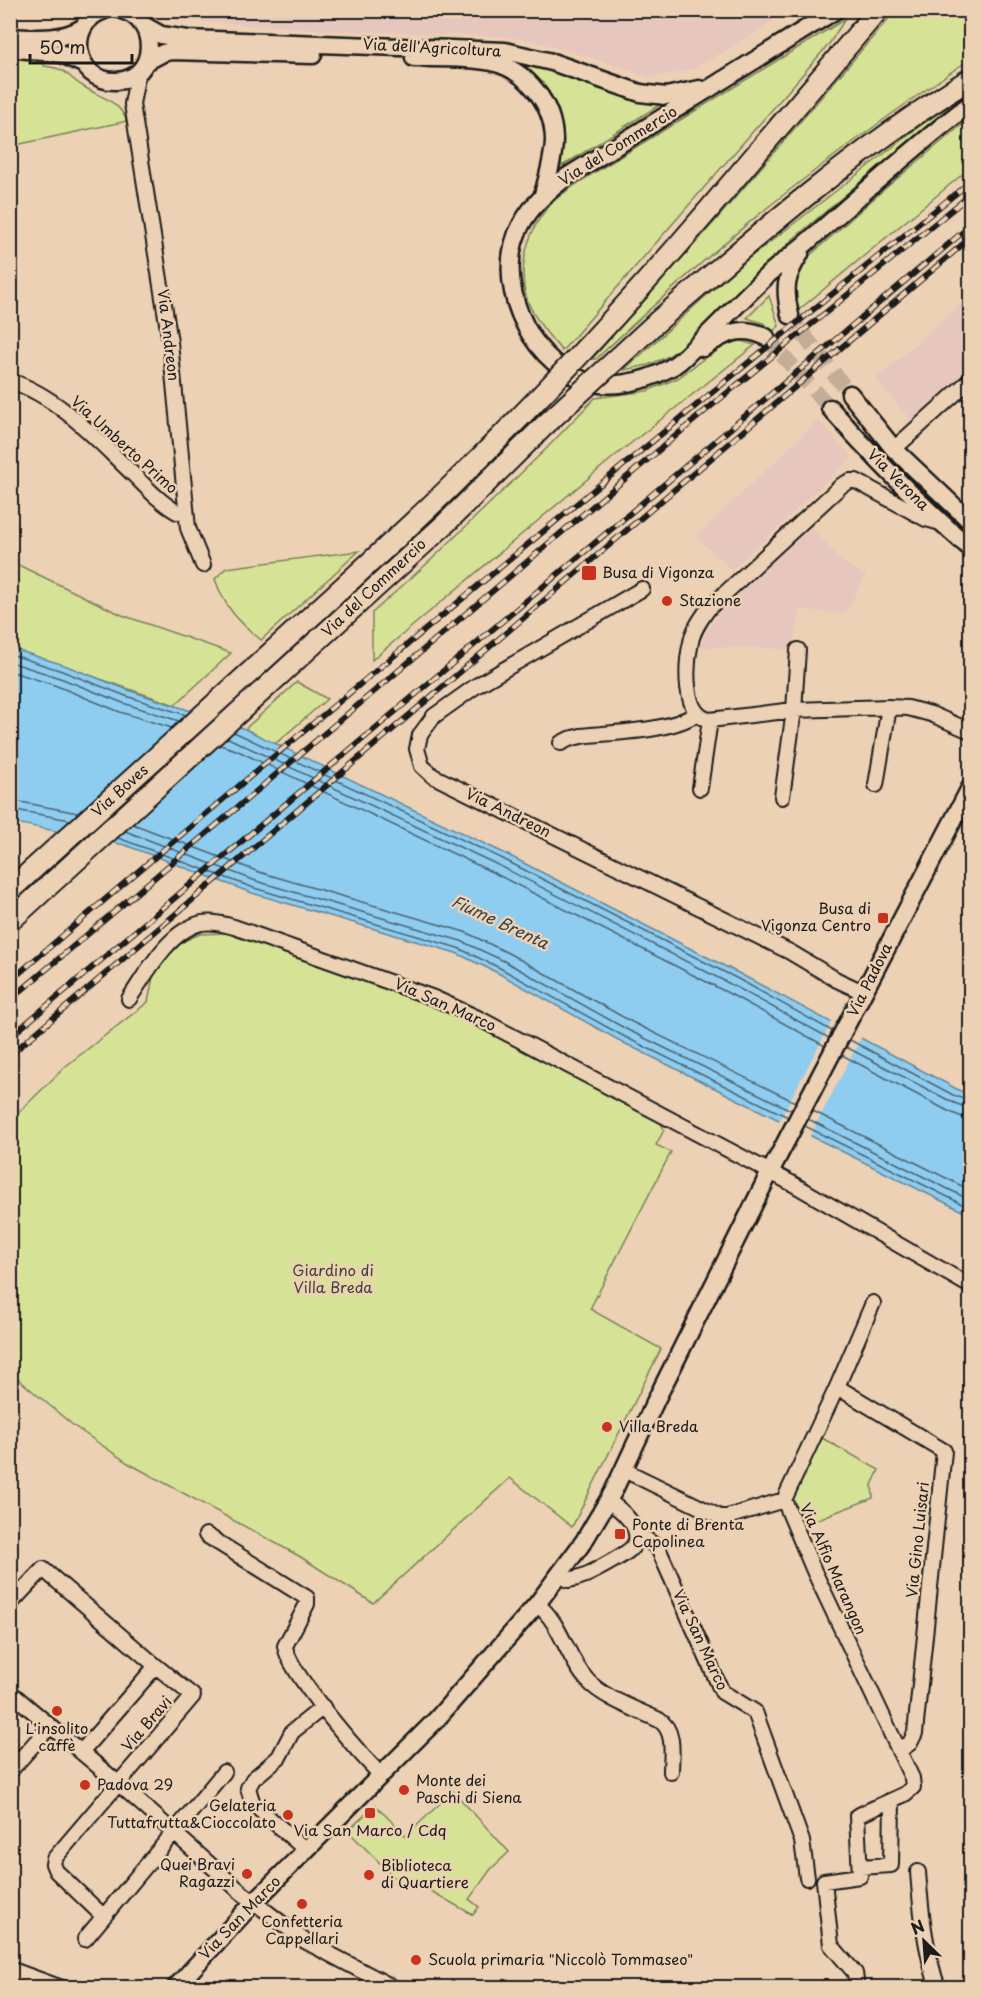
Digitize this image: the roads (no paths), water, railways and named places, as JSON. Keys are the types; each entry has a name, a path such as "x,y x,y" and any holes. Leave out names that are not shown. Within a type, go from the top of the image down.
{"highway":[{"name":"Via del Commercio","path":"229,692 444,492 588,346 706,213 878,10"},
{"name":"Via del Commercio","path":"154,791 444,525 580,393 725,262 772,222 853,160 909,119 970,79"},
{"name":"Via Boves","path":"10,890 229,692"},
{"name":"Via Boves","path":"13,919 154,791"}],"main road":[{"name":"Via del Commercio","path":"836,10 568,176 542,198 520,226 512,249 509,270 513,297 519,314 537,343 567,372 583,381 615,384 646,379 676,365 772,271 970,104"},
{"name":"Via dell'Agricoltura","path":"125,11 161,35 187,39 505,51 552,62 618,87 654,95 684,93 715,85"},
{"path":"10,37 62,37 82,28 98,12"},
{"path":"142,67 150,45 145,26"},
{"path":"82,28 78,45 83,64"},
{"path":"10,48 62,54 83,64 93,75 108,81"},
{"name":"Via dell'Agricoltura","path":"108,81 126,79 163,53 178,51 430,58 493,63 523,78 544,102 550,117 554,140 542,198"},
{"path":"790,315 786,294 787,281 790,271 813,238"},
{"path":"676,365 719,337 738,331 747,330 766,337"},
{"name":"Via Verona","path":"850,394 894,449 970,521"},
{"name":"Via Verona","path":"830,408 875,458 970,548"},
{"name":"Via Padova","path":"770,1172 856,1009 857,990 970,788"},
{"name":"Via San Marco","path":"175,1988 190,1969 254,1902 436,1720 537,1604 584,1541 624,1470 656,1400 770,1172"}],"street":[{"name":"Via Andreon","path":"142,67 132,104 170,342 190,538 202,565"},
{"path":"108,81 132,104"},
{"name":"Via Verona","path":"894,449 970,380"},
{"name":"Via Umberto Primo","path":"10,381 28,386 78,422 156,497 177,512 186,511"},
{"path":"941,523 926,519 855,481 842,485 716,601 703,616 691,640 688,661 691,705 700,718 710,720 794,710 889,707 931,714 970,731"},
{"name":"Via Andreon","path":"642,589 552,640 445,707 428,723 420,735 417,749 423,766 433,776 790,952 857,990"},
{"path":"782,797 794,710 798,650"},
{"path":"876,785 889,707"},
{"path":"561,743 581,736 668,725 684,721 696,714"},
{"path":"699,788 710,720"},
{"name":"Via San Marco","path":"129,999 160,952 189,928 210,922 234,927 355,968 445,1003 770,1172 970,1286"},
{"path":"784,1500 873,1303"},
{"name":"Via Gino Luisari","path":"837,1387 944,1451 915,1733 910,1743 899,1751"},
{"name":"Via Alfio Marangon","path":"624,1470 720,1517 784,1500 814,1571 912,1778 913,1787 905,1794 857,1816 860,1867"},
{"name":"Via San Marco","path":"608,1501 621,1509 636,1532 636,1537 646,1539 658,1548 722,1692 755,1712 802,1841 807,1878"},
{"path":"209,1535 307,1598 307,1604 285,1646 285,1652 305,1683 356,1750 381,1775"},
{"path":"559,1574 568,1580 590,1574 628,1551 634,1545 636,1537"},
{"path":"10,1604 43,1569 156,1666 81,1752"},
{"path":"537,1604 556,1625 581,1672 593,1686 659,1720 668,1727 670,1772"},
{"name":"Via Bravi","path":"103,1916 56,1871 53,1864 57,1852 193,1696 156,1666"},
{"path":"10,1692 254,1902 305,1941 394,1988"},
{"path":"306,1850 253,1804 248,1788 253,1779 279,1757 292,1732 323,1707"},
{"path":"10,1771 50,1726"},
{"path":"85,1939 224,1773"},
{"path":"857,1988 855,1973 831,1945 824,1881 860,1876 860,1867 891,1865 892,1800"},
{"path":"918,1872 923,1928 938,1988"},
{"path":"10,1969 62,1988"}],"water":[{"name":"Fiume Brenta","path":"10,648 245,729 506,854 742,975 970,1096 970,1215 622,1042 498,973 456,953 252,893 125,845 11,822"}],"tunnel":[{"path":"790,315 850,394"},
{"path":"766,337 830,408"}],"railway":[{"path":"10,981 487,578 970,182"},
{"path":"10,1000 705,411 970,195"},
{"path":"10,1037 970,226"},
{"path":"10,1055 970,238"}],"place":[{"name":"Busa di Vigonza","path":"589,573"},
{"name":"Stazione","path":"667,601"},
{"name":"Busa di Vigonza Centro","path":"883,918"},
{"name":"Villa Breda","path":"607,1427"},
{"name":"Ponte di Brenta Capolinea","path":"620,1534"},
{"name":"L'insolito caffè","path":"57,1711"},
{"name":"Padova 29","path":"85,1785"},
{"name":"Monte dei Paschi di Siena","path":"404,1790"},
{"name":"Via San Marco / Cdq","path":"370,1813"},
{"name":"Gelateria Tuttafrutta&Cioccolato","path":"288,1815"},
{"name":"Quei Bravi Ragazzi","path":"247,1874"},
{"name":"Biblioteca di Quartiere","path":"369,1875"},
{"name":"Confetteria Cappellari","path":"302,1904"},
{"name":"Scuola primaria \"Niccolò Tommaseo\"","path":"416,1960"}],"park label":[{"name":"Giardino di Villa Breda","path":"333,1280"}]}
